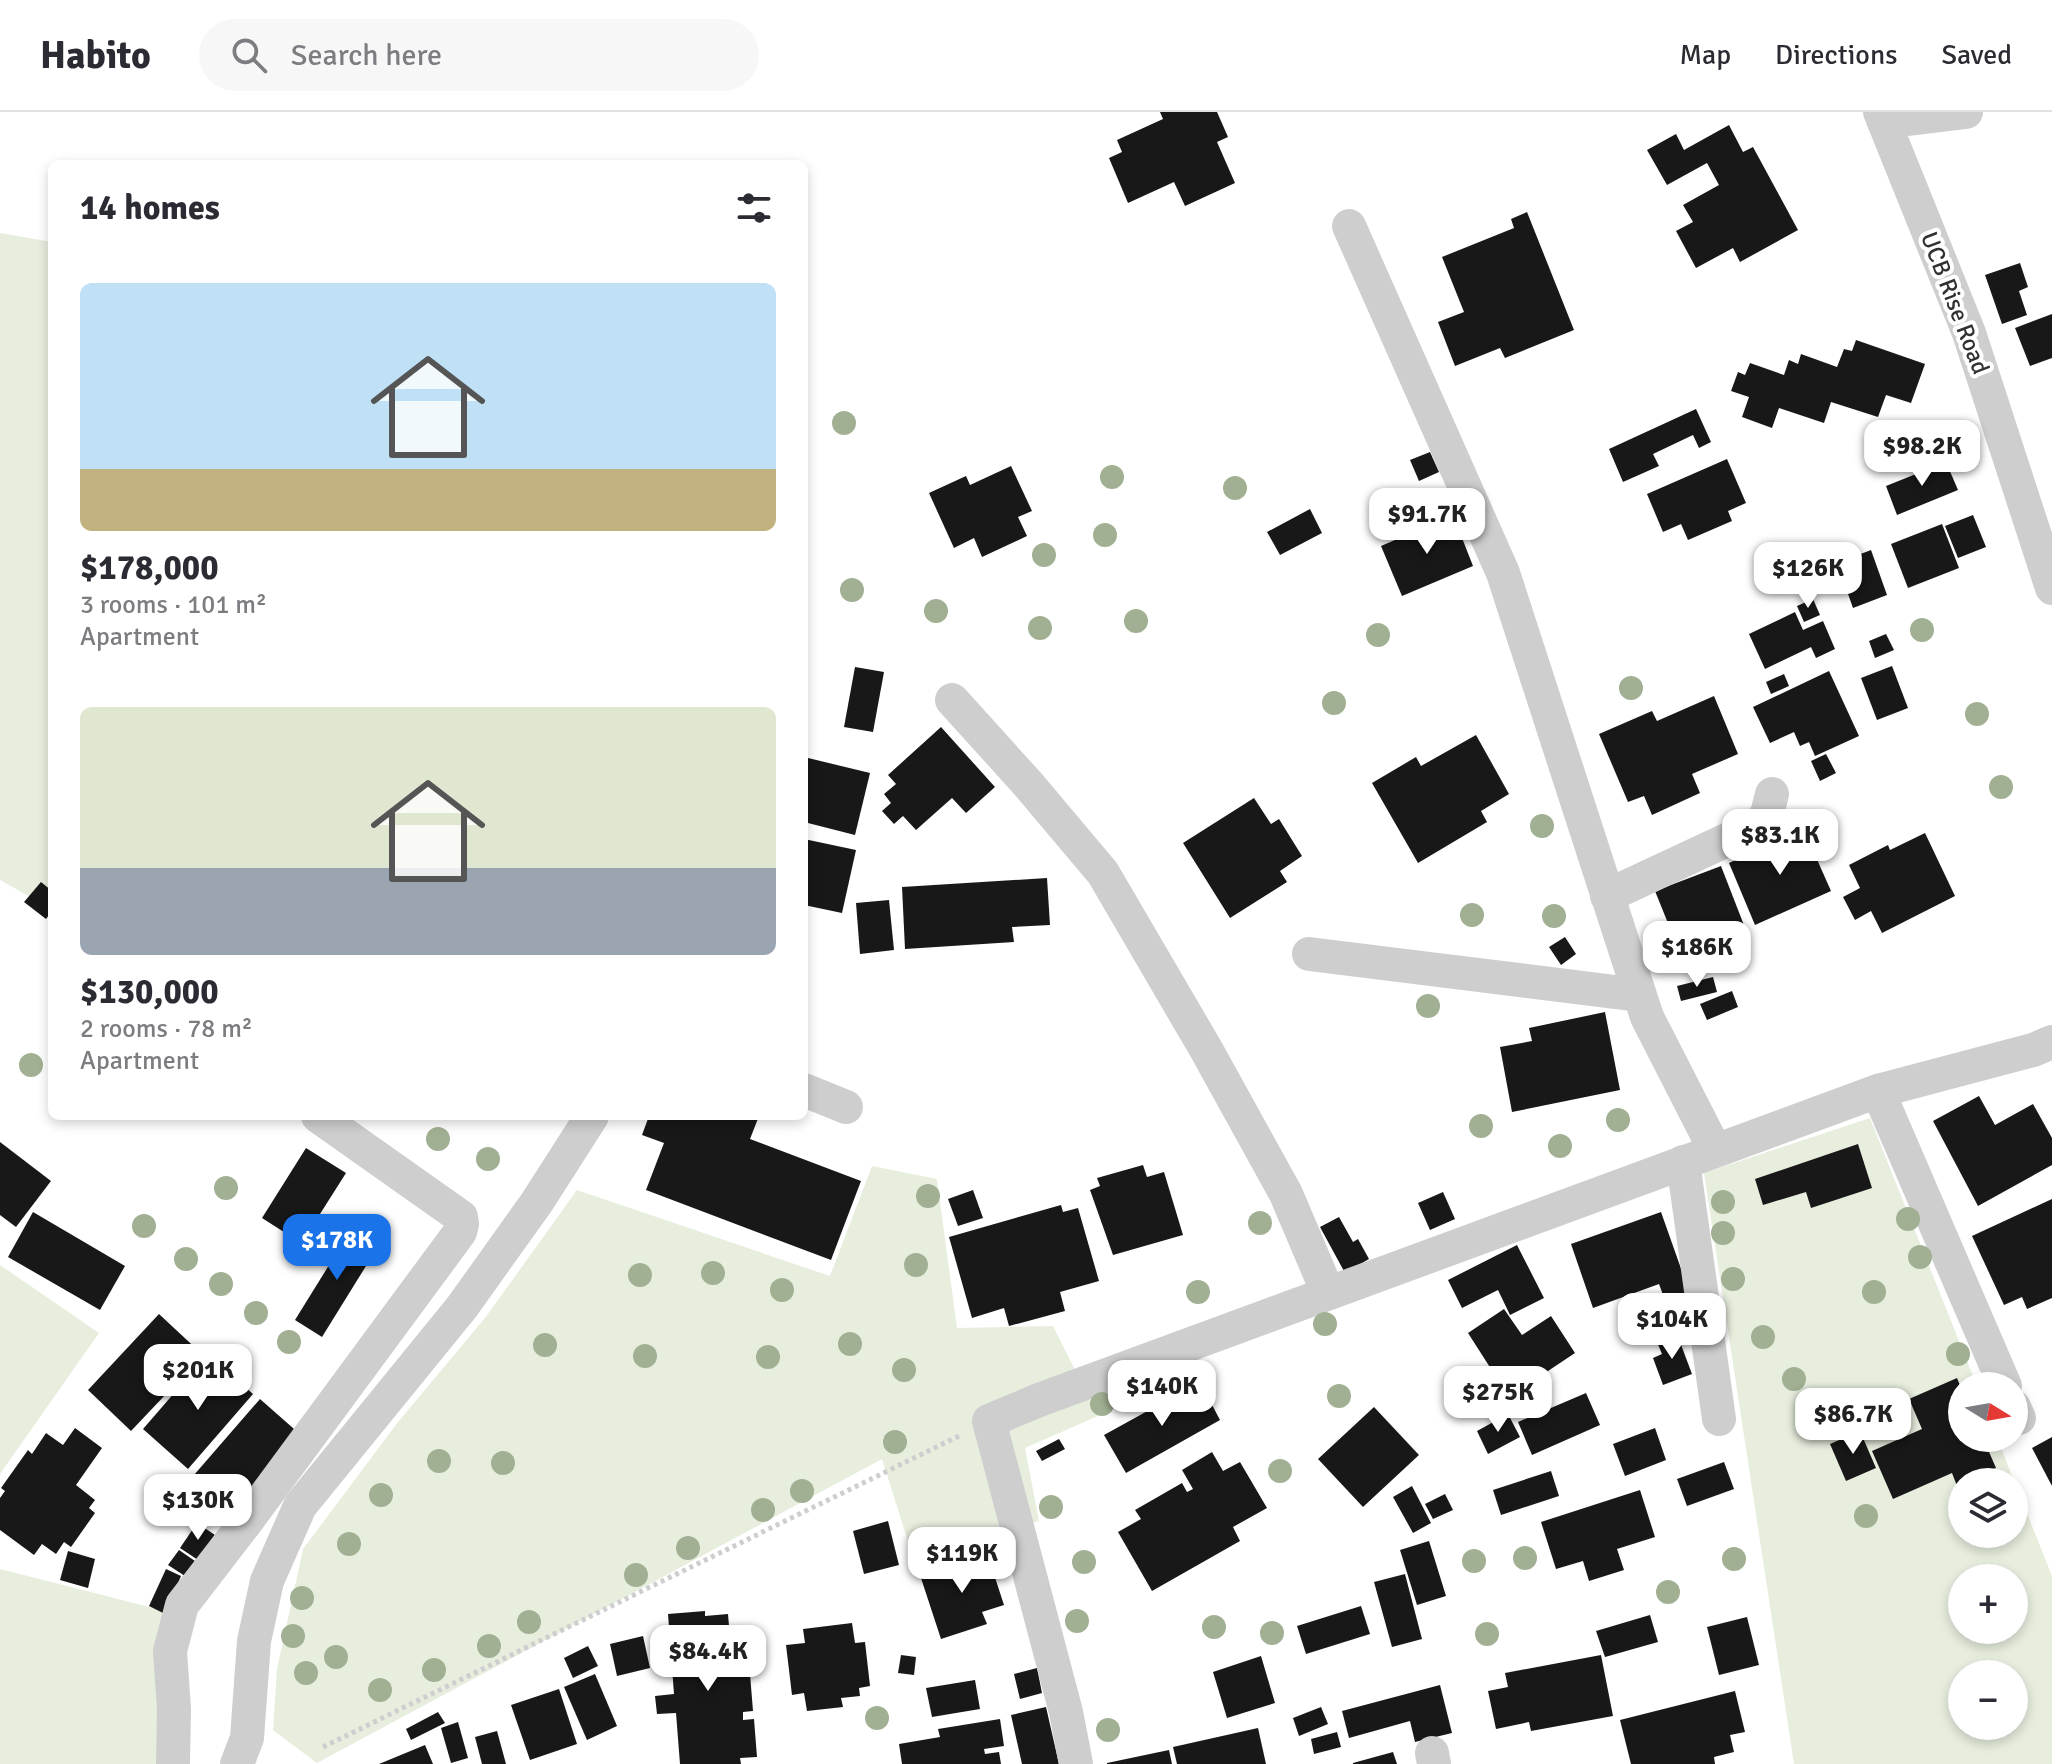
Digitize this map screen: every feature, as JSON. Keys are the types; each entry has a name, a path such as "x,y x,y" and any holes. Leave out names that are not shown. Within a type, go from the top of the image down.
{"street":[{"path":"1882,117 1966,112"},
{"name":"UCB Rise Road","path":"1882,117 1969,333 2052,588"},
{"path":"1349,226 1503,573 1647,1017 1715,1150"},
{"path":"952,700 1103,873 1286,1194 1328,1293"},
{"path":"1607,896 1759,825 1767,814 1772,794"},
{"path":"1309,954 1639,995"},
{"path":"1076,1764 1066,1712 989,1421 1878,1091 2033,1050 2052,1042"},
{"path":"1878,1091 1999,1372"},
{"path":"808,1092 846,1107"},
{"path":"173,1764 174,1709 170,1651 182,1605 460,1232 462,1224 461,1217 324,1120"},
{"path":"237,1764 247,1738 254,1641 267,1581 300,1506 462,1307 537,1202 589,1120"},
{"path":"1683,1162 1719,1419"}],"path":[{"path":"323,1747 989,1421"}],"green space":[{"path":"0,233 48,241 48,907 0,880"},
{"path":"1870,1118 1971,1372 1948,1372 1948,1452 2003,1452 2009,1468 1948,1468 1948,1548 2028,1548 2028,1516 2052,1576 2052,1764 1794,1764 1704,1173"},
{"path":"872,1166 937,1179 957,1328 1053,1326 1098,1416 1025,1448 1039,1521 912,1554 882,1459 317,1763 273,1730 277,1669 303,1549 398,1422 485,1318 577,1190 830,1276"},
{"path":"0,1265 99,1333 0,1474"},
{"path":"0,1569 173,1613 159,1764 0,1764"}],"building":[{"path":"1160,112 1217,112 1228,137 1217,142 1235,183 1185,206 1174,182 1128,203 1109,158 1122,152 1117,140 1163,119"},
{"path":"1729,125 1743,152 1753,147 1798,230 1740,262 1733,248 1696,268 1676,231 1693,222 1683,205 1719,185 1707,163 1667,185 1647,150 1676,134 1684,150"},
{"path":"1527,212 1574,330 1505,358 1500,348 1455,366 1438,322 1464,312 1442,257 1514,228 1511,219"},
{"path":"2020,263 2028,287 2019,291 2027,315 2002,324 1985,275"},
{"path":"2052,314 2052,358 2030,366 2015,328"},
{"path":"1856,340 1925,364 1911,403 1886,395 1878,417 1831,402 1824,423 1779,408 1772,428 1742,417 1749,397 1731,391 1738,372 1745,375 1750,363 1784,375 1789,360 1798,364 1801,354 1837,367 1844,349 1852,351"},
{"path":"1696,409 1711,442 1699,448 1693,435 1653,454 1659,466 1623,482 1609,449"},
{"path":"1430,452 1439,472 1419,481 1410,460"},
{"path":"1727,459 1746,503 1728,511 1732,521 1688,540 1681,524 1663,532 1647,494"},
{"path":"1946,462 1958,490 1897,515 1886,486"},
{"path":"1011,466 1032,511 1018,517 1027,536 982,557 974,538 954,548 929,493 966,476 970,485"},
{"path":"1310,509 1322,533 1280,555 1267,532"},
{"path":"1453,515 1473,566 1402,596 1381,546"},
{"path":"1973,515 1986,547 1958,558 1945,526"},
{"path":"1942,524 1959,568 1908,588 1891,544"},
{"path":"1871,550 1887,595 1853,608 1837,563"},
{"path":"1813,599 1820,615 1804,622 1797,606"},
{"path":"1795,612 1803,630 1823,621 1835,649 1816,658 1811,647 1765,669 1749,634"},
{"path":"1886,634 1894,650 1875,658 1869,641"},
{"path":"1892,666 1908,708 1877,720 1861,678"},
{"path":"855,667 884,672 873,732 844,727"},
{"path":"1829,671 1859,736 1815,756 1809,742 1800,746 1794,732 1770,743 1753,707"},
{"path":"1784,674 1789,686 1771,694 1766,682"},
{"path":"1714,696 1738,754 1692,774 1700,793 1652,815 1644,796 1628,802 1599,734 1652,711 1657,721"},
{"path":"941,727 995,787 966,813 952,798 916,830 903,816 894,824 882,811 891,803 884,794 896,784 888,775"},
{"path":"1476,735 1509,794 1481,811 1487,822 1418,863 1372,783 1416,757 1421,766"},
{"path":"1826,754 1836,773 1820,781 1811,761"},
{"path":"808,758 870,773 855,835 808,823"},
{"path":"1254,798 1271,824 1279,819 1302,856 1280,871 1287,882 1230,918 1183,843"},
{"path":"1804,830 1831,891 1755,925 1729,863"},
{"path":"1925,833 1955,896 1882,933 1871,911 1855,920 1843,897 1860,888 1849,865 1888,845 1890,850"},
{"path":"808,840 856,850 842,913 808,906"},
{"path":"1721,866 1747,933 1682,958 1655,891"},
{"path":"1047,878 1050,925 1012,927 1014,942 905,949 902,887"},
{"path":"41,882 48,888 48,916 46,919 24,902"},
{"path":"889,900 894,950 860,954 856,903"},
{"path":"1565,937 1576,954 1561,965 1549,947"},
{"path":"1713,977 1717,992 1681,1001 1677,986"},
{"path":"1732,991 1738,1007 1707,1020 1700,1004"},
{"path":"1605,1012 1620,1090 1512,1112 1500,1047 1532,1041 1529,1028"},
{"path":"1979,1096 1995,1125 2033,1104 2052,1138 2052,1165 1978,1206 1933,1121"},
{"path":"648,1120 757,1120 750,1139 861,1181 831,1260 646,1190 664,1143 642,1135"},
{"path":"0,1142 51,1181 16,1227 0,1215"},
{"path":"1858,1144 1872,1188 1811,1208 1806,1192 1763,1205 1755,1179"},
{"path":"306,1148 346,1173 320,1214 342,1229 323,1257 262,1218"},
{"path":"1143,1165 1147,1177 1164,1172 1183,1235 1113,1255 1090,1190 1100,1186 1097,1178"},
{"path":"973,1190 983,1218 958,1226 948,1199"},
{"path":"1443,1192 1455,1219 1430,1230 1418,1203"},
{"path":"2052,1199 2052,1298 2027,1309 2022,1297 2004,1305 1972,1236"},
{"path":"1061,1205 1063,1212 1078,1208 1099,1281 1060,1292 1065,1311 1009,1326 1004,1308 972,1318 949,1237"},
{"path":"33,1212 125,1266 100,1310 8,1257"},
{"path":"1661,1212 1690,1294 1666,1303 1659,1284 1593,1308 1571,1244"},
{"path":"1339,1217 1353,1242 1358,1239 1369,1259 1345,1273 1320,1227"},
{"path":"352,1228 379,1245 322,1337 295,1320"},
{"path":"1517,1245 1544,1298 1510,1315 1498,1290 1462,1308 1448,1280"},
{"path":"1504,1309 1522,1335 1551,1316 1575,1353 1509,1397 1468,1333"},
{"path":"159,1314 203,1355 131,1431 88,1390"},
{"path":"1677,1334 1692,1374 1663,1385 1653,1358 1662,1354 1657,1342"},
{"path":"208,1354 253,1394 188,1469 143,1429"},
{"path":"1200,1382 1220,1420 1126,1473 1104,1435"},
{"path":"1948,1382 1948,1452 1989,1452 1996,1468 1948,1468 1948,1475 1893,1499 1872,1451 1922,1429 1909,1399"},
{"path":"1586,1393 1600,1425 1532,1455 1518,1422"},
{"path":"260,1399 302,1436 237,1512 194,1475"},
{"path":"1374,1407 1419,1455 1363,1507 1318,1459"},
{"path":"1508,1414 1520,1437 1488,1454 1477,1431"},
{"path":"75,1428 102,1448 76,1485 95,1500 89,1508 95,1513 71,1547 64,1542 56,1554 42,1544 34,1555 0,1530 0,1498 5,1491 1,1488 28,1450 32,1454 46,1433 63,1445"},
{"path":"1655,1428 1666,1460 1625,1476 1613,1444"},
{"path":"1860,1431 1876,1468 1846,1481 1830,1444"},
{"path":"2052,1437 2052,1486 2032,1448"},
{"path":"1059,1439 1065,1449 1042,1461 1036,1451"},
{"path":"1212,1452 1223,1471 1240,1462 1267,1508 1233,1527 1240,1541 1152,1591 1118,1532 1141,1519 1135,1510 1182,1483 1187,1492 1193,1489 1182,1470"},
{"path":"1724,1462 1734,1489 1687,1506 1677,1479"},
{"path":"1551,1471 1559,1496 1501,1515 1493,1490"},
{"path":"1412,1486 1431,1523 1413,1533 1393,1497"},
{"path":"1640,1490 1655,1537 1617,1549 1624,1570 1589,1581 1583,1561 1556,1569 1541,1522"},
{"path":"1445,1494 1453,1510 1433,1519 1425,1504"},
{"path":"888,1521 899,1565 864,1574 853,1531"},
{"path":"197,1523 215,1535 198,1560 180,1548"},
{"path":"1429,1541 1446,1596 1417,1605 1400,1550"},
{"path":"179,1550 195,1561 185,1576 168,1565"},
{"path":"68,1551 95,1559 88,1588 60,1580"},
{"path":"987,1553 1004,1605 982,1612 987,1624 941,1639 920,1575"},
{"path":"166,1569 181,1576 165,1614 149,1606"},
{"path":"1405,1574 1422,1639 1392,1647 1374,1582"},
{"path":"1361,1606 1370,1634 1306,1654 1297,1626"},
{"path":"705,1611 705,1616 728,1614 733,1675 750,1674 753,1711 743,1712 743,1720 754,1719 757,1757 740,1758 741,1764 680,1764 676,1713 657,1714 655,1696 674,1694 668,1614"},
{"path":"1650,1615 1658,1642 1605,1657 1596,1631"},
{"path":"1747,1617 1759,1665 1719,1675 1707,1627"},
{"path":"852,1623 855,1643 865,1642 870,1686 859,1688 860,1696 841,1698 843,1707 807,1711 804,1693 792,1695 786,1645 805,1643 803,1629"},
{"path":"643,1636 650,1668 617,1676 610,1644"},
{"path":"588,1646 598,1666 573,1678 564,1658"},
{"path":"901,1655 916,1657 914,1675 898,1673"},
{"path":"1601,1655 1613,1716 1531,1731 1529,1722 1496,1729 1488,1691 1508,1687 1505,1673"},
{"path":"1261,1656 1275,1703 1227,1718 1213,1672"},
{"path":"1037,1668 1042,1693 1020,1699 1014,1674"},
{"path":"595,1674 617,1726 587,1740 564,1687"},
{"path":"975,1680 980,1709 932,1717 926,1688"},
{"path":"1440,1685 1452,1733 1415,1742 1410,1721 1349,1738 1342,1711"},
{"path":"559,1689 577,1744 530,1760 511,1705"},
{"path":"1735,1691 1745,1732 1730,1735 1734,1752 1714,1757 1715,1764 1631,1764 1620,1720"},
{"path":"1046,1707 1059,1764 1022,1764 1011,1715"},
{"path":"1321,1707 1328,1724 1299,1736 1293,1718"},
{"path":"438,1712 445,1723 411,1740 406,1729"},
{"path":"1000,1719 1004,1746 984,1749 985,1754 999,1752 1001,1764 902,1764 899,1744 940,1737 938,1729"},
{"path":"458,1722 468,1758 451,1763 441,1728"},
{"path":"1258,1728 1266,1764 1177,1764 1173,1747"},
{"path":"497,1731 506,1764 482,1764 475,1737"},
{"path":"1337,1732 1341,1747 1314,1754 1311,1739"},
{"path":"425,1745 433,1764 379,1764"},
{"path":"1169,1750 1172,1764 1107,1764 1107,1763"},
{"path":"1393,1752 1397,1764 1353,1764 1353,1763"}]}
